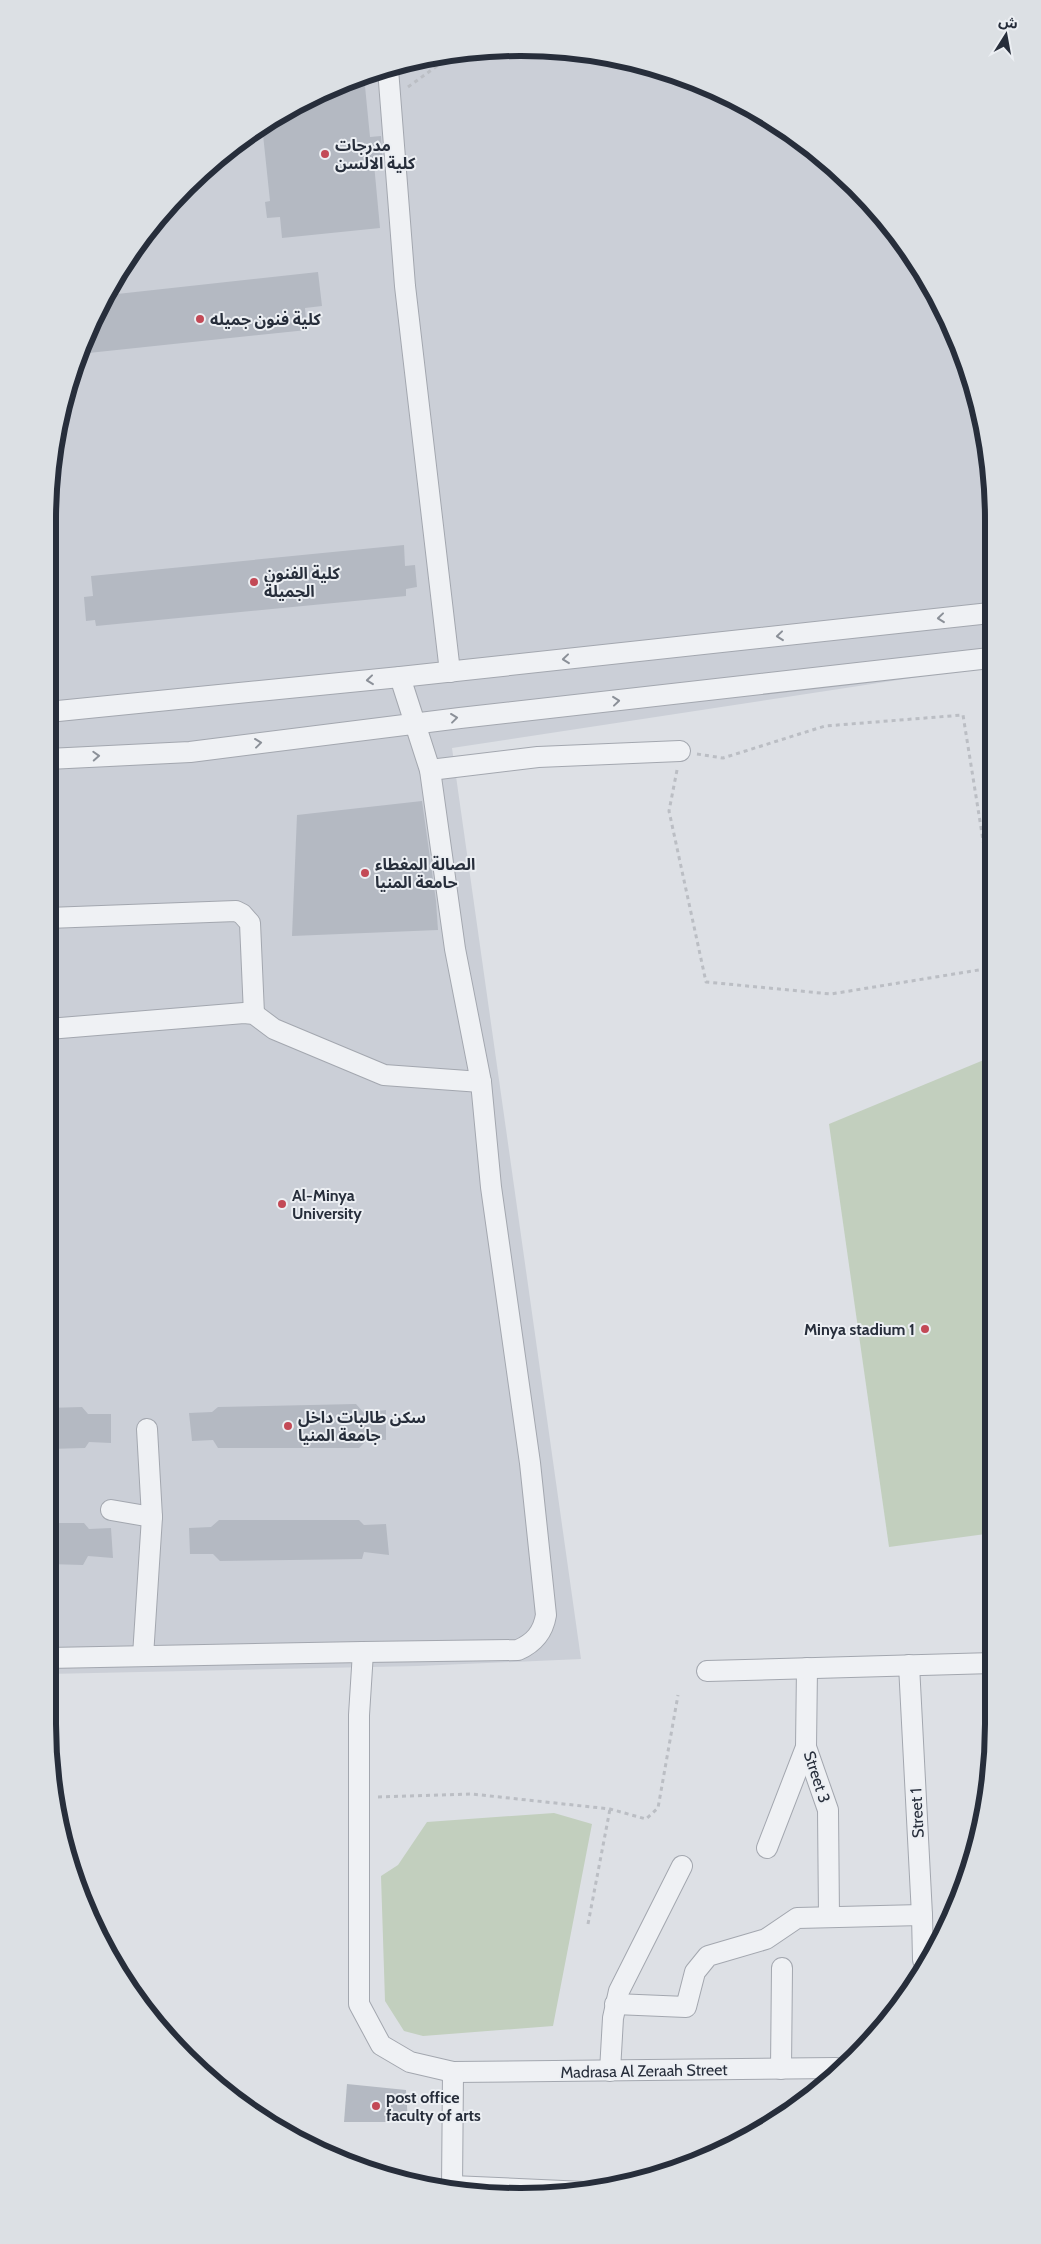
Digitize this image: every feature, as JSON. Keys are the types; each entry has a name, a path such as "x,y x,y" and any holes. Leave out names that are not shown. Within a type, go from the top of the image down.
{"street":[{"path":"389,75 405,286 450,672"},
{"path":"56,711 450,672 985,614"},
{"path":"56,759 190,752 415,723 985,659"},
{"path":"56,1658 518,1650 531,1644 539,1636 545,1622 546,1615 530,1463 491,1187 481,1082 455,949 430,770 400,677"},
{"path":"430,770 538,757 680,751"},
{"path":"56,918 236,911 242,914 250,923 254,1014"},
{"path":"56,1028 244,1012 254,1014 274,1030 384,1075 481,1082"},
{"path":"143,1656 152,1517 147,1429"},
{"path":"111,1510 152,1517"},
{"name":"Madrasa Al Zeraah Street","path":"363,1652 359,1715 359,2004 381,2046 410,2062 453,2072 781,2069 823,2074"},
{"path":"707,1671 985,1663"},
{"name":"Street 1","path":"909,1665 923,1956"},
{"name":"Street 3","path":"806,1668 806,1747 813,1771 823,1791 828,1810 829,1917"},
{"path":"767,1848 806,1747"},
{"path":"610,2071 615,2004 619,1991 682,1866"},
{"path":"615,2004 686,2007 695,1972 708,1956 766,1939 797,1918 922,1915"},
{"path":"781,2069 782,1968"},
{"path":"452,2183 453,2072"}],"path":[{"path":"392,99 441,63"},
{"path":"985,851 964,715 825,726 722,758 680,751 669,811 706,982 831,994 985,969"},
{"path":"359,1798 472,1794 610,1809 646,1819 658,1808 678,1695"},
{"path":"588,1924 610,1809"}],"shaded area":[{"name":"Al-Minya University","path":"520,56 551,57 611,65 641,72 698,92 753,118 778,134 827,171 870,214 907,263 923,288 949,343 969,400 976,430 984,490 985,667 452,748 581,1659 418,1666 56,1674 57,490 65,430 72,400 81,371 104,315 118,288 152,238 171,214 214,171 263,134 288,118 315,104 371,81 400,72 460,60"}],"green space":[{"name":"Minya stadium 1","path":"985,1059 985,1534 889,1547 829,1124"},
{"path":"554,1813 592,1824 553,2026 423,2036 404,2031 385,2001 381,1876 398,1865 427,1822"}],"building":[{"name":"مدرجات كلية الالسن","path":"365,83 370,137 381,136 383,163 374,164 380,228 282,238 280,217 267,218 265,202 270,201 263,134 315,104"},
{"name":"كلية فنون جميله","path":"318,272 322,306 305,308 307,330 88,353 115,294"},
{"name":"كلية الفنون الجميلة","path":"404,545 405,566 415,565 417,587 406,589 406,596 96,626 95,620 86,621 84,597 93,596 91,576"},
{"name":"الصالة المغطاء حامعة المنيا","path":"422,801 436,901 438,930 292,936 297,815"},
{"name":"سكن طالبات داخل جامعة المنيا","path":"356,1404 364,1413 386,1410 386,1440 368,1439 359,1448 218,1448 213,1440 192,1441 189,1413 212,1412 218,1407"},
{"path":"82,1407 88,1414 111,1414 111,1443 89,1442 85,1448 56,1449 56,1408"},
{"path":"219,1520 359,1520 364,1525 386,1524 389,1555 364,1552 362,1559 220,1561 213,1554 190,1554 189,1528 211,1527"},
{"path":"56,1523 84,1523 89,1529 111,1528 113,1558 88,1556 83,1565 56,1564"},
{"name":"post office faculty of arts","path":"347,2084 406,2090 408,2122 344,2122"}],"place":[{"name":"مدرجات كلية الالسن","path":"325,154"},
{"name":"كلية فنون جميله","path":"200,319"},
{"name":"كلية الفنون الجميلة","path":"254,582"},
{"name":"الصالة المغطاء حامعة المنيا","path":"365,873"},
{"name":"Al-Minya University","path":"282,1204"},
{"name":"Minya stadium 1","path":"925,1329"},
{"name":"سكن طالبات داخل جامعة المنيا","path":"288,1426"},
{"name":"post office faculty of arts","path":"376,2106"}]}
